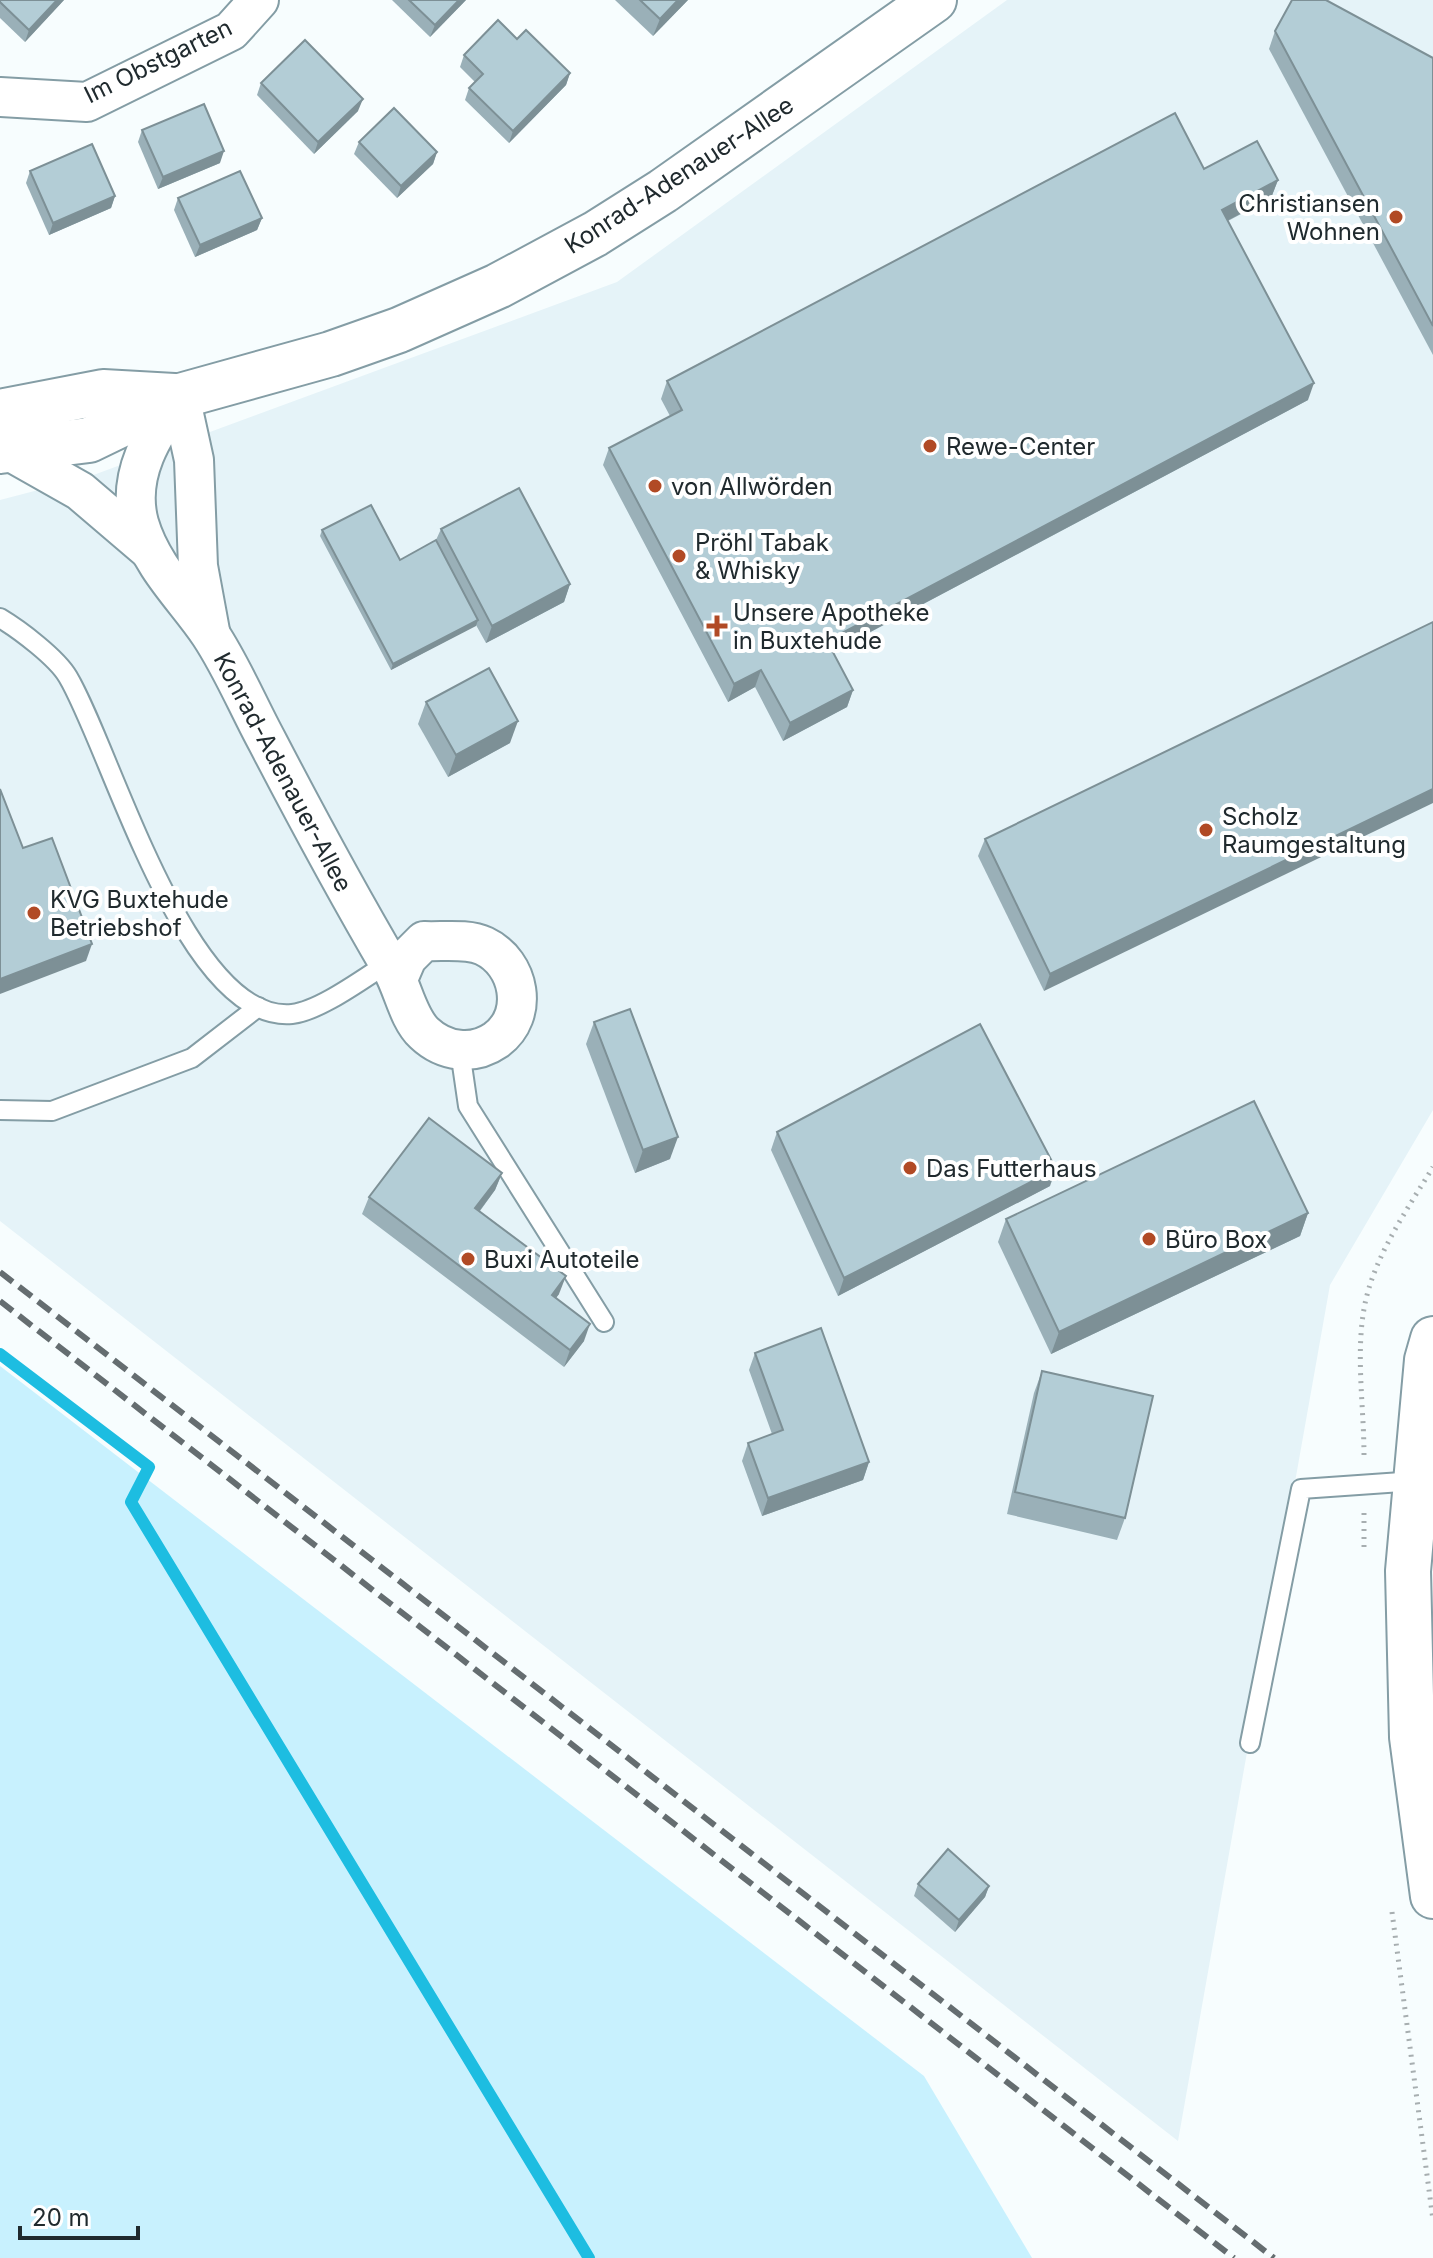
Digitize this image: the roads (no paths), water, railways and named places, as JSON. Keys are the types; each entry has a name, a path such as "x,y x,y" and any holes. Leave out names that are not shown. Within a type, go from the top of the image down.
{"street":[{"name":"Im Obstgarten","path":"0,97 87,102 231,31 259,0"},
{"name":"Konrad-Adenauer-Allee","path":"4,438 89,440 180,396 331,354 399,330 498,286 595,234 663,191 934,0"},
{"name":"Konrad-Adenauer-Allee","path":"180,396 148,443 140,465 136,494 139,521 150,551 165,578 210,634 356,911 393,971 422,1032 441,1046 460,1051 479,1048 497,1040 510,1025 517,1008 517,990 512,972 502,957 482,945 424,941 356,911"},
{"name":"Konrad-Adenauer-Allee","path":"180,396 194,460 198,566 210,634"},
{"name":"Konrad-Adenauer-Allee","path":"4,438 80,491 150,551"},
{"path":"393,971 424,941"},
{"path":"1433,1339 1427,1360 1408,1571 1412,1737 1433,1896"}],"lane":[{"path":"0,618 17,628 67,675 153,872 197,947 224,982 258,1007 291,1014 319,1005 393,971"},
{"path":"0,1110 52,1111 192,1058 258,1007"},
{"path":"460,1051 468,1106 604,1322"},
{"path":"1250,1743 1301,1489 1416,1481"}],"waterway":[{"path":"0,1354 149,1467 131,1502 589,2258"}],"railway":[{"path":"0,1272 1274,2258"},
{"path":"0,1301 1234,2258"}],"place":[{"name":"Christiansen Wohnen","path":"1396,217"},
{"name":"Rewe-Center","path":"930,446"},
{"name":"von Allwörden","path":"655,486"},
{"name":"Pröhl Tabak & Whisky","path":"679,556"},
{"name":"Unsere Apotheke in Buxtehude","path":"717,626"},
{"name":"Scholz Raumgestaltung","path":"1206,830"},
{"name":"KVG Buxtehude Betriebshof","path":"34,913"},
{"name":"Das Futterhaus","path":"910,1168"},
{"name":"Büro Box","path":"1149,1239"},
{"name":"Buxi Autoteile","path":"468,1259"}]}
